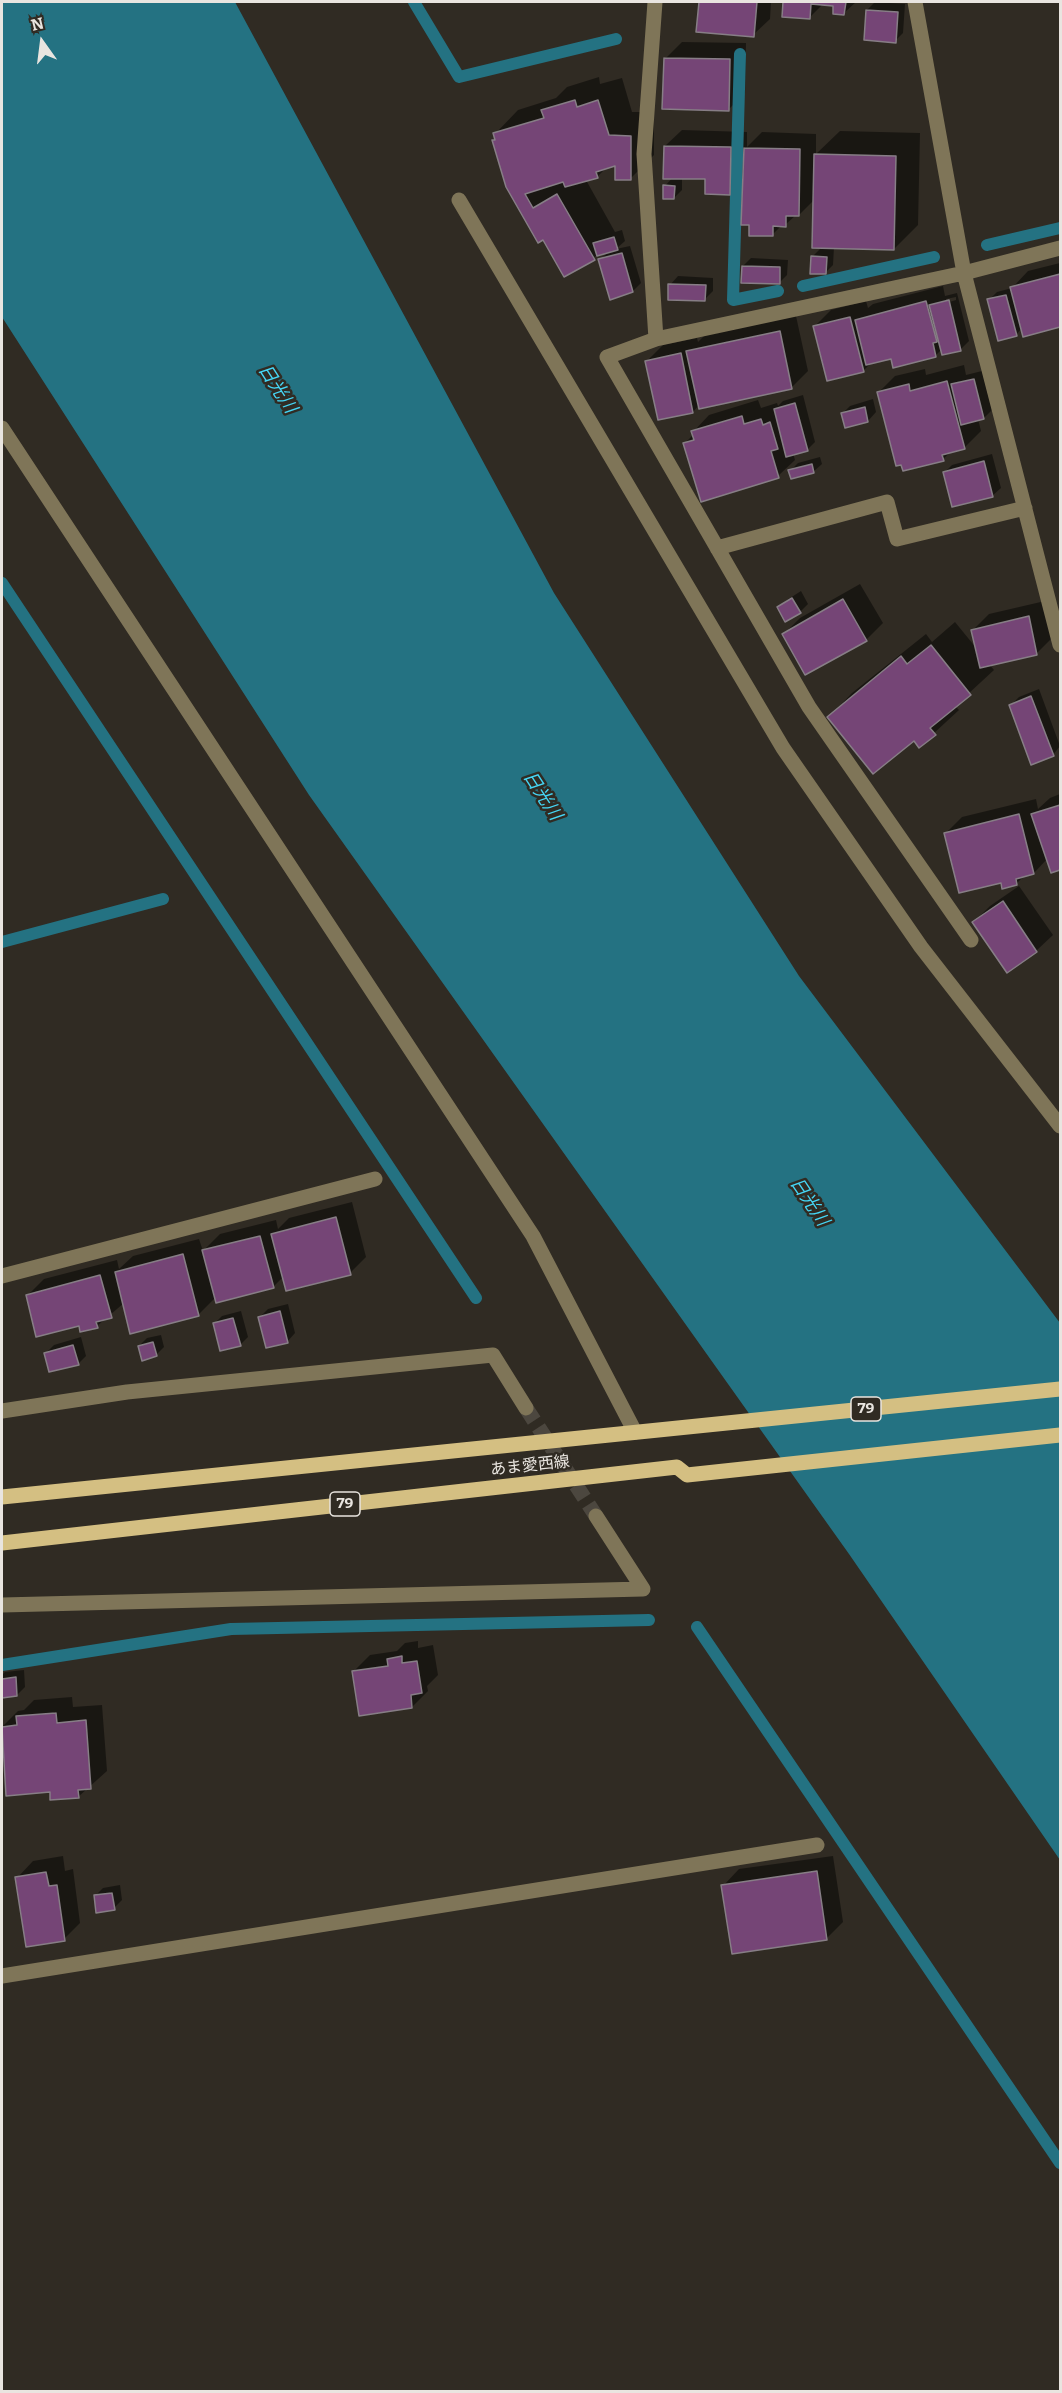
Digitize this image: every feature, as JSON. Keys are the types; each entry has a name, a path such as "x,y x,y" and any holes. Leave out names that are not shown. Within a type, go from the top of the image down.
{"main road":[{"name":"あま愛西線","path":"2,1497 1060,1389"},
{"name":"あま愛西線","path":"2,1543 676,1467 687,1475 1060,1435"}],"street":[{"path":"655,2 644,154 656,339"},
{"path":"915,2 964,273 1060,645"},
{"path":"459,200 783,748 921,947 1060,1126"},
{"path":"971,940 808,707 607,357 656,339 964,273 1060,248"},
{"path":"2,428 533,1236 635,1432"},
{"path":"717,548 887,502 897,539 1025,508"},
{"path":"2,1276 375,1179"},
{"path":"2,1411 127,1392 493,1355 526,1408"},
{"path":"2,1605 643,1589 596,1516"},
{"path":"2,1976 817,1845"}],"water":[{"name":"日光川","path":"2,2 235,2 554,593 799,976 1060,1323 1060,1860 849,1554 309,795 2,317"}],"building":[{"path":"699,2 757,2 754,37 696,32"},
{"path":"783,2 846,2 844,15 833,14 833,6 811,4 810,19 782,17"},
{"path":"866,10 898,12 896,43 864,40"},
{"path":"664,58 730,59 729,111 662,109"},
{"path":"575,100 577,107 598,100 609,135 631,136 631,180 615,180 615,166 596,172 598,178 565,187 563,182 525,194 533,208 557,194 595,260 564,277 543,240 538,243 506,187 492,140 495,140 493,133 544,118 541,110"},
{"path":"664,146 731,147 730,195 705,194 705,179 663,179"},
{"path":"744,148 800,149 799,216 786,216 786,227 773,226 773,236 749,236 749,225 741,225"},
{"path":"814,154 896,156 894,250 812,248"},
{"path":"663,185 675,186 674,199 663,199"},
{"path":"614,237 618,250 597,256 593,243"},
{"path":"622,253 633,292 610,300 598,259"},
{"path":"811,256 827,257 826,274 810,274"},
{"path":"742,266 780,267 780,284 741,283"},
{"path":"1060,274 1060,327 1023,337 1010,287"},
{"path":"668,284 706,285 705,301 668,300"},
{"path":"1006,295 1017,336 998,341 987,299"},
{"path":"949,300 961,351 942,355 929,305"},
{"path":"926,301 937,342 933,343 936,357 893,368 891,359 866,365 855,320"},
{"path":"850,317 864,372 827,381 813,326"},
{"path":"780,331 792,389 699,409 686,351"},
{"path":"681,353 693,413 658,420 645,361"},
{"path":"974,379 984,419 961,425 951,384"},
{"path":"947,381 965,449 942,455 944,461 903,471 901,465 896,466 877,392 909,384 910,391"},
{"path":"795,403 808,451 786,457 774,409"},
{"path":"865,407 868,422 845,428 841,413"},
{"path":"742,416 744,424 761,419 763,425 770,422 778,449 771,451 779,478 701,502 683,443 694,440 691,431"},
{"path":"984,461 993,497 952,507 943,472"},
{"path":"812,464 814,473 791,479 788,470"},
{"path":"792,598 801,613 785,622 777,607"},
{"path":"843,599 867,641 805,675 782,634"},
{"path":"1029,616 1037,655 980,668 971,630"},
{"path":"931,645 971,695 930,728 936,735 919,748 914,741 873,774 827,717 901,656 907,664"},
{"path":"1031,696 1054,756 1031,765 1009,705"},
{"path":"1060,805 1060,870 1051,873 1031,814"},
{"path":"1019,814 1034,874 1016,879 1017,885 1002,889 1001,883 959,893 944,833"},
{"path":"1003,901 1037,952 1007,973 972,922"},
{"path":"336,1217 351,1275 286,1291 271,1234"},
{"path":"260,1236 274,1288 216,1303 202,1250"},
{"path":"183,1254 199,1316 130,1334 115,1272"},
{"path":"100,1275 112,1318 96,1322 98,1328 80,1332 79,1326 36,1337 26,1295"},
{"path":"280,1311 288,1343 266,1348 258,1317"},
{"path":"233,1318 241,1346 220,1351 213,1323"},
{"path":"153,1342 157,1356 142,1361 138,1346"},
{"path":"73,1345 79,1365 49,1372 44,1353"},
{"path":"402,1656 402,1663 417,1661 422,1693 411,1695 412,1708 359,1716 352,1671 388,1666 387,1659"},
{"path":"16,1677 17,1696 2,1698 2,1679"},
{"path":"56,1713 57,1723 86,1720 91,1789 78,1790 79,1798 50,1800 50,1792 6,1796 2,1727 17,1725 16,1716"},
{"path":"817,1871 827,1940 732,1954 721,1885"},
{"path":"46,1872 49,1886 57,1885 65,1941 26,1947 15,1877"},
{"path":"112,1893 115,1910 96,1913 94,1895"}],"waterway":[{"path":"414,2 459,77 616,39"},
{"path":"740,54 733,300 778,291"},
{"path":"987,245 1060,228"},
{"path":"803,286 934,257"},
{"path":"2,583 476,1298"},
{"path":"2,942 163,899"},
{"path":"2,1665 231,1629 649,1620"},
{"path":"697,1627 1060,2163"}],"tunnel":[{"path":"526,1408 596,1516"}]}
